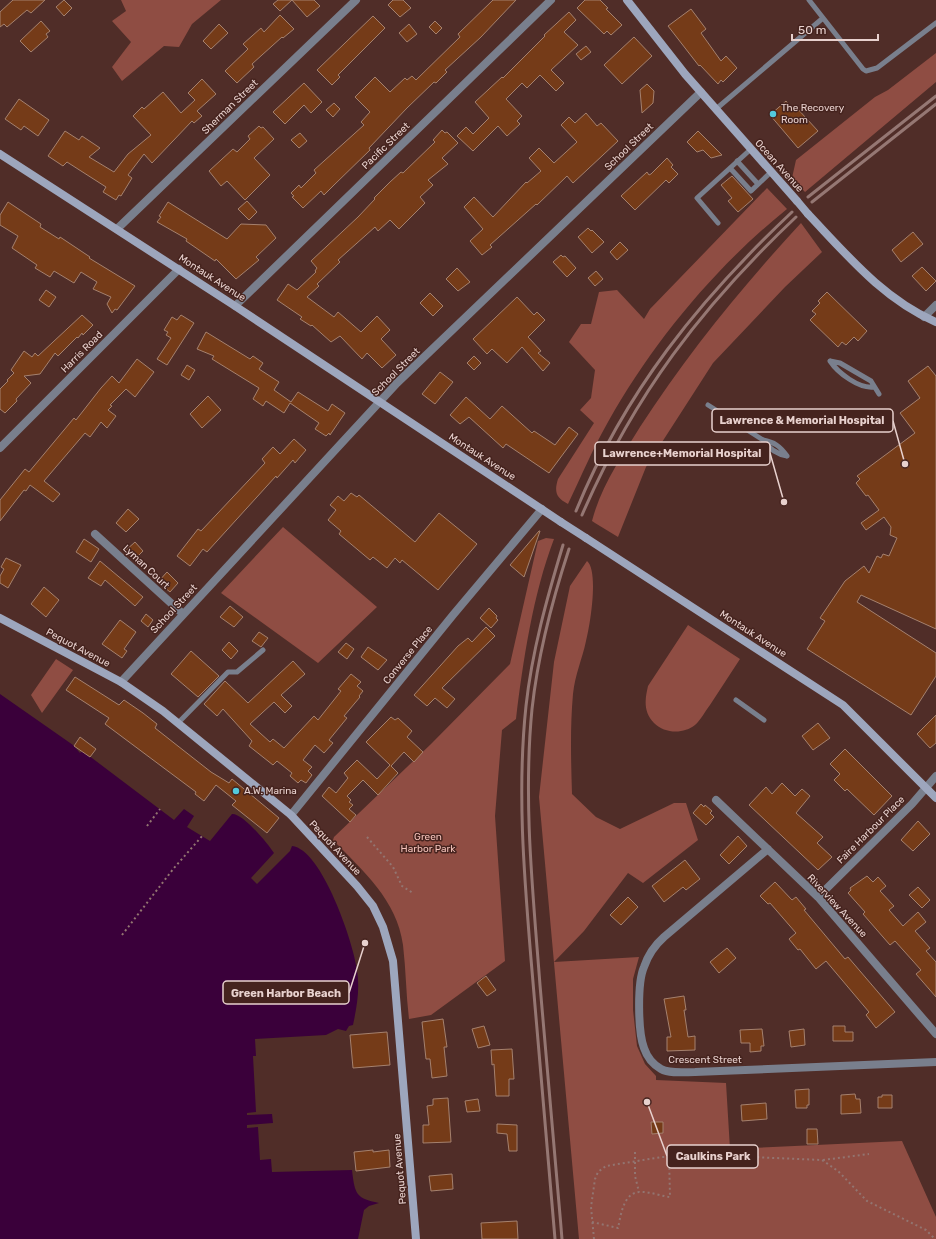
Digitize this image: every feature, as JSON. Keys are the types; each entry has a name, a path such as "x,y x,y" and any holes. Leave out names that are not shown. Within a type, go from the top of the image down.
{"street":[{"name":"Sherman Street","path":"117,229 356,0"},
{"name":"Pacific Street","path":"235,306 551,0"},
{"name":"Ocean Avenue","path":"627,0 701,92 808,214 876,284 894,300 936,322"},
{"name":"School Street","path":"121,682 380,402 701,92"},
{"name":"Montauk Avenue","path":"0,154 179,269 561,522 843,705 936,798"},
{"name":"Harris Road","path":"0,448 179,269"},
{"path":"924,317 936,305"},
{"name":"Converse Place","path":"291,815 453,615 542,509"},
{"name":"Lyman Court","path":"95,534 183,614"},
{"name":"Pequot Avenue","path":"0,618 121,682 178,723 291,815 366,896 378,914 393,961 416,1239"},
{"name":"Faire Harbour Place","path":"818,897 912,804 936,776"},
{"name":"Riverview Avenue","path":"716,800 818,897 936,1034"},
{"name":"Crescent Street","path":"768,849 654,946 642,973 639,989 642,1042 651,1060 662,1070 688,1072 936,1062"}],"lane":[{"path":"809,0 863,70 866,71 877,68 936,23"},
{"path":"716,109 823,18"},
{"path":"718,223 697,198 751,149"},
{"path":"737,161 758,184"},
{"path":"730,168 751,190 771,172"},
{"path":"874,387 867,388 836,370 830,361 840,363 871,381 879,394"},
{"path":"708,405 763,440"},
{"path":"178,723 228,672 237,672 263,650"},
{"path":"736,700 764,720"}],"path":[{"path":"147,826 160,810"},
{"path":"122,935 174,868 203,835"},
{"path":"366,837 393,867 402,886 413,893"},
{"path":"727,1148 728,1156"},
{"path":"675,1150 675,1156"},
{"path":"635,1152 634,1161 639,1192"},
{"path":"594,1239 591,1207 598,1172 606,1166 669,1156 728,1156 822,1160 869,1154"},
{"path":"592,1222 618,1228 624,1202 630,1196 639,1192 670,1197 669,1156"},
{"path":"822,1160 838,1171 867,1201 926,1230 934,1239"}],"green space":[{"path":"121,0 221,0 192,24 179,47 164,46 122,81 112,67 131,42 112,21 126,11"},
{"path":"936,53 936,82 805,192 792,178 796,160 875,97 888,90"},
{"path":"767,188 787,209 735,255 711,280 666,334 645,363 608,422 592,452 568,504 564,502 556,491 558,479 594,423 580,410 591,398 595,370 569,342 581,324 591,324 599,292 617,290 644,319 650,309"},
{"path":"801,223 822,252 785,287 713,363 646,467 618,537 592,521 596,508 612,472 658,400 696,347 736,297"},
{"path":"283,527 377,607 318,663 221,593"},
{"name":"Green Harbor Park","path":"546,538 554,539 540,582 530,628 516,719 502,730 495,816 505,961 431,1015 409,1019 403,945 400,929 394,914 377,887 333,840 334,837 431,744 510,664 538,541"},
{"path":"587,561 591,567 593,587 588,634 575,680 573,694 571,731 572,794 596,817 620,829 674,803 686,803 698,840 643,883 628,873 584,931 554,962 639,957 633,979 633,1010 637,1046 645,1064 656,1076 656,1080 726,1083 730,1149 902,1141 936,1217 936,1239 579,1239 539,797 554,662 570,586"},
{"path":"688,625 740,659 697,723 686,730 674,732 658,727 650,719 646,710 647,691 648,686"},
{"path":"56,659 73,670 42,713 31,695"}],"shaded area":[{"path":"0,694 73,745 80,753 82,751 88,755 174,820 184,809 194,816 187,827 210,841 232,814 242,818 255,830 274,853 251,878 257,884 290,851 292,846 303,851 314,863 335,899 355,957 358,977 358,991 353,1025 349,1026 346,1031 338,1029 326,1035 255,1039 256,1056 253,1056 256,1112 247,1113 247,1115 272,1114 273,1123 247,1125 247,1128 258,1127 260,1160 271,1159 272,1172 352,1170 354,1185 358,1194 361,1197 379,1203 369,1206 364,1210 358,1239 0,1239"}],"building":[{"path":"13,0 45,0 31,13 27,10 7,27 4,24 0,27 0,12"},
{"path":"64,0 72,8 64,16 56,7"},
{"path":"278,0 292,0 280,11 273,4"},
{"path":"292,0 314,0 320,6 307,17"},
{"path":"393,0 403,0 411,8 400,17 388,5"},
{"path":"493,0 516,0 481,37 445,70 447,72 436,83 434,82 407,108 369,148 370,150 324,195 321,191 303,208 292,197 294,196 291,193 299,185 301,188 316,173 314,170 364,125 361,122 370,112 355,97 375,77 390,92 405,78 407,80 412,76 416,80 460,37 458,34"},
{"path":"585,0 600,0 608,8 606,9 622,25 611,35 607,31 604,34 577,8"},
{"path":"691,9 706,29 701,33 721,61 726,56 737,68 723,82 721,80 718,84 700,65 699,66 668,26"},
{"path":"569,12 576,20 564,32 578,45 551,70 564,83 556,91 540,75 527,88 522,83 506,99 522,116 517,121 520,124 507,136 498,126 473,151 457,136 466,127 473,134 489,118 475,102 502,77 503,78 545,36 544,35"},
{"path":"280,15 294,29 283,38 282,37 252,64 254,67 237,83 225,71 248,49 243,44 261,28 264,32"},
{"path":"373,16 385,28 338,75 340,77 332,85 317,70"},
{"path":"41,21 50,31 46,34 48,37 31,52 20,41"},
{"path":"435,21 442,28 436,34 429,27"},
{"path":"219,24 228,33 211,49 203,41"},
{"path":"409,24 417,34 407,42 399,33"},
{"path":"634,37 652,56 622,84 604,65"},
{"path":"586,46 591,52 581,60 576,54"},
{"path":"202,79 216,94 197,111 202,116 194,123 192,121 152,163 144,154 128,175 132,178 121,196 119,195 116,200 103,192 106,187 67,162 63,166 48,156 65,131 79,140 82,136 100,148 89,157 114,172 128,154 151,135 133,116 142,107 144,109 163,92 181,113 195,100 188,93"},
{"path":"304,83 322,102 311,113 304,105 285,124 273,112"},
{"path":"647,84 654,91 653,103 642,113 640,90"},
{"path":"19,99 49,120 38,136 24,126 21,130 5,119"},
{"path":"786,101 792,109 795,106 818,131 798,148 770,115"},
{"path":"334,103 340,109 333,117 326,110"},
{"path":"586,113 597,126 601,123 618,141 573,183 567,176 537,205 536,204 490,245 492,247 482,255 470,241 483,229 464,207 474,197 493,217 526,182 527,183 541,171 529,158 539,148 554,163 577,142 561,125 569,117 575,123"},
{"path":"259,126 261,128 263,127 274,139 254,158 270,175 245,200 227,181 221,186 209,171 233,149 237,152 250,139 248,136"},
{"path":"442,130 445,133 447,132 458,143 442,158 448,164 428,180 433,185 420,197 425,203 399,229 390,220 378,231 375,227 338,260 340,262 317,284 319,286 307,297 334,317 338,312 361,332 377,316 390,330 381,339 396,355 382,368 367,353 362,359 340,336 331,342 312,325 311,326 300,319 302,317 277,300 288,284 297,290 316,272 315,271 317,268 311,261 358,217 390,182 401,172 403,173 435,142 433,140"},
{"path":"698,131 722,155 711,158 703,150 697,152 687,142"},
{"path":"300,133 307,141 299,148 291,140"},
{"path":"667,158 673,165 671,167 678,174 669,183 666,180 635,210 621,196 647,172 649,175 651,174"},
{"path":"732,176 753,199 738,212 728,201 732,198 721,185"},
{"path":"247,201 257,212 249,220 238,209"},
{"path":"8,202 41,224 40,227 59,239 60,237 90,257 89,258 135,286 117,310 115,309 112,313 107,304 111,297 93,289 97,282 81,272 74,283 54,271 50,277 35,268 37,265 12,248 18,236 0,225 0,215"},
{"path":"168,202 227,239 241,224 266,225 276,238 256,257 259,260 236,279 216,259 215,261 186,241 187,239 157,222"},
{"path":"588,228 604,242 592,253 578,237"},
{"path":"913,232 923,244 901,262 892,250"},
{"path":"620,242 628,250 617,260 610,252"},
{"path":"561,255 563,257 565,256 576,268 567,277 553,262"},
{"path":"922,267 936,281 926,291 912,276"},
{"path":"457,268 470,282 458,291 446,279"},
{"path":"596,271 603,279 595,286 588,278"},
{"path":"46,290 56,297 49,307 39,300"},
{"path":"827,292 867,331 858,341 854,337 846,345 842,342 838,347 810,320 816,314 812,311 820,303 818,301"},
{"path":"430,293 443,306 433,316 420,303"},
{"path":"517,297 534,315 537,312 545,320 528,337 541,351 538,353 550,363 543,371 522,347 507,363 492,349 487,354 473,339"},
{"path":"82,315 93,325 83,335 82,333 78,338 77,337 58,356 55,353 40,374 24,376 31,383 16,399 17,401 5,413 0,409 0,389 14,373 11,370 24,351 32,357 35,353 38,356"},
{"path":"181,315 194,323 167,365 157,359 171,338 166,335 168,332 164,330 172,317 177,320"},
{"path":"206,332 250,359 253,356 263,363 259,369 279,382 274,390 291,402 298,392 328,411 332,404 345,413 330,435 329,433 326,436 315,429 319,423 290,403 284,413 266,401 263,406 253,399 259,388 212,359 214,356 197,349"},
{"path":"474,356 481,363 474,370 467,363"},
{"path":"137,359 154,372 135,397 126,389 110,405 112,406 108,410 116,416 107,428 101,422 90,437 85,433 44,481 60,494 53,502 30,485 26,491 24,490 0,521 0,500 25,469 29,472 74,418 76,420 112,376 119,383"},
{"path":"187,365 195,370 189,380 181,375"},
{"path":"928,366 936,376 936,629 861,595 857,602 936,653 936,676 911,715 807,649 825,621 820,618 845,581 864,566 869,573 877,556 881,558 883,554 889,556 897,538 890,535 891,527 884,517 866,530 861,523 879,510 868,495 866,496 856,483 860,479 857,476 915,433 900,413 920,398 908,381"},
{"path":"440,372 453,382 435,404 422,394"},
{"path":"208,396 221,410 202,428 190,414"},
{"path":"466,397 490,419 502,406 532,433 534,431 555,445 569,427 578,434 549,473 506,444 503,448 469,417 460,424 450,415"},
{"path":"294,439 306,450 295,463 293,460 277,478 276,476 207,552 203,549 190,566 177,556 198,529 201,531 265,463 262,459 273,447 280,454"},
{"path":"351,493 357,497 359,495 415,542 439,513 477,544 438,590 402,560 400,563 395,558 387,568 373,557 370,560 339,534 341,531 328,520 336,510 330,505 338,496 344,501"},
{"path":"128,509 139,519 126,532 116,523"},
{"path":"540,531 524,577 510,565"},
{"path":"84,539 99,549 91,562 76,552"},
{"path":"135,542 143,551 134,560 125,551"},
{"path":"6,558 21,565 8,588 0,583 0,576 4,569 1,567"},
{"path":"100,561 143,597 135,606 105,580 101,586 88,578"},
{"path":"167,572 178,583 170,592 158,582"},
{"path":"44,587 59,600 46,617 31,604"},
{"path":"230,606 243,617 234,627 220,617"},
{"path":"489,608 497,616 496,618 498,620 491,628 480,618"},
{"path":"146,614 153,620 148,627 141,621"},
{"path":"120,620 136,632 124,649 127,651 122,658 102,644"},
{"path":"486,627 495,636 442,688 455,699 447,708 435,698 427,706 414,695 458,646 468,638 472,642"},
{"path":"259,632 268,638 261,647 252,641"},
{"path":"229,642 238,651 231,659 222,650"},
{"path":"346,643 354,649 347,659 338,652"},
{"path":"368,647 387,660 378,670 361,657"},
{"path":"191,651 219,676 198,697 171,674"},
{"path":"293,661 305,674 281,695 292,706 285,713 274,702 250,724 270,742 273,739 284,748 314,716 318,720 341,691 338,689 351,674 361,682 357,686 363,691 359,696 360,697 344,716 347,718 329,740 333,743 324,753 315,745 303,760 312,767 308,771 312,775 306,783 301,780 298,783 290,776 292,773 277,761 273,765 249,746 252,741 223,709 217,716 204,704 225,681 248,703"},
{"path":"75,677 119,705 124,700 143,713 157,724 155,728 211,772 229,783 232,779 279,818 267,833 232,805 236,801 216,785 204,801 195,794 196,792 105,724 109,718 66,690"},
{"path":"936,715 936,743 930,748 917,734"},
{"path":"391,717 395,720 398,718 412,731 407,737 423,752 414,762 404,752 391,766 398,773 378,795 363,780 347,796 351,800 349,802 353,805 349,809 356,815 350,822 322,796 329,787 336,793 348,778 344,773 357,760 377,779 390,765 366,742"},
{"path":"818,723 830,738 813,750 802,736"},
{"path":"80,737 96,749 90,757 74,746"},
{"path":"845,749 892,796 874,815 847,789 845,791 834,780 840,774 830,764"},
{"path":"782,783 795,796 802,789 810,796 796,813 823,837 817,843 832,857 818,870 749,805 766,787 772,794"},
{"path":"701,804 704,807 705,805 712,811 710,813 714,817 706,825 693,813"},
{"path":"918,821 930,834 913,851 901,840"},
{"path":"738,836 747,846 729,864 720,855"},
{"path":"685,860 700,879 686,890 683,887 664,902 652,886"},
{"path":"867,876 873,882 878,877 886,886 880,891 894,906 889,910 903,926 918,912 926,922 915,931 930,948 926,951 936,962 936,997 916,974 921,970 895,941 890,945 863,914 865,912 848,893 851,890 850,888"},
{"path":"775,882 792,900 796,897 806,909 804,910 845,959 848,957 895,1012 876,1028 866,1015 869,1012 826,961 816,969 800,949 798,950 789,939 796,933 770,903 768,904 760,896"},
{"path":"918,887 930,900 922,908 909,895"},
{"path":"628,897 638,907 621,925 610,915"},
{"path":"727,948 736,958 719,973 710,962"},
{"path":"486,976 496,990 487,996 477,983"},
{"path":"684,996 686,1010 684,1010 688,1037 695,1036 695,1050 667,1051 667,1037 671,1037 664,999"},
{"path":"443,1019 447,1047 444,1047 447,1076 432,1078 430,1059 426,1059 422,1022"},
{"path":"484,1026 490,1045 478,1048 472,1029"},
{"path":"833,1026 845,1026 845,1032 853,1032 853,1041 833,1041"},
{"path":"762,1029 764,1046 761,1046 761,1051 750,1052 750,1043 741,1043 740,1030"},
{"path":"804,1029 805,1045 791,1047 789,1031"},
{"path":"387,1032 390,1065 353,1068 350,1035"},
{"path":"512,1049 514,1079 509,1079 509,1096 496,1096 494,1064 492,1065 491,1050"},
{"path":"809,1089 809,1105 807,1105 807,1108 796,1108 795,1090"},
{"path":"855,1094 856,1099 860,1099 861,1113 841,1114 841,1095"},
{"path":"882,1095 892,1095 892,1108 878,1108 878,1097 882,1097"},
{"path":"448,1098 451,1142 423,1143 423,1125 429,1125 427,1106 433,1105 433,1099"},
{"path":"478,1099 480,1111 467,1112 465,1101"},
{"path":"766,1103 767,1119 742,1121 741,1105"},
{"path":"651,1122 663,1122 663,1133 652,1134"},
{"path":"497,1124 517,1125 517,1151 509,1151 507,1134 497,1133"},
{"path":"807,1129 817,1129 818,1144 807,1144"},
{"path":"373,1150 373,1152 389,1150 390,1167 356,1171 354,1152"},
{"path":"452,1174 453,1189 431,1191 429,1176"},
{"path":"517,1221 518,1239 482,1239 481,1223"}],"railway":[{"path":"808,197 936,96"},
{"path":"812,202 936,104"},
{"path":"576,511 617,426 641,387 696,314 726,279 792,212"},
{"path":"582,515 602,471 624,430 673,354 730,284 796,217"},
{"path":"555,1239 526,895 522,832 522,769 526,706 532,665 546,605 563,545"},
{"path":"562,1239 532,882 528,778 532,709 538,668 551,608 569,549"}],"place":[{"name":"The Recovery Room","path":"773,114"},
{"name":"Lawrence & Memorial Hospital","path":"905,464"},
{"name":"Lawrence+Memorial Hospital","path":"784,502"},
{"name":"A.W. Marina","path":"236,791"},
{"name":"Green Harbor Beach","path":"365,943"},
{"name":"Caulkins Park","path":"647,1102"}]}
